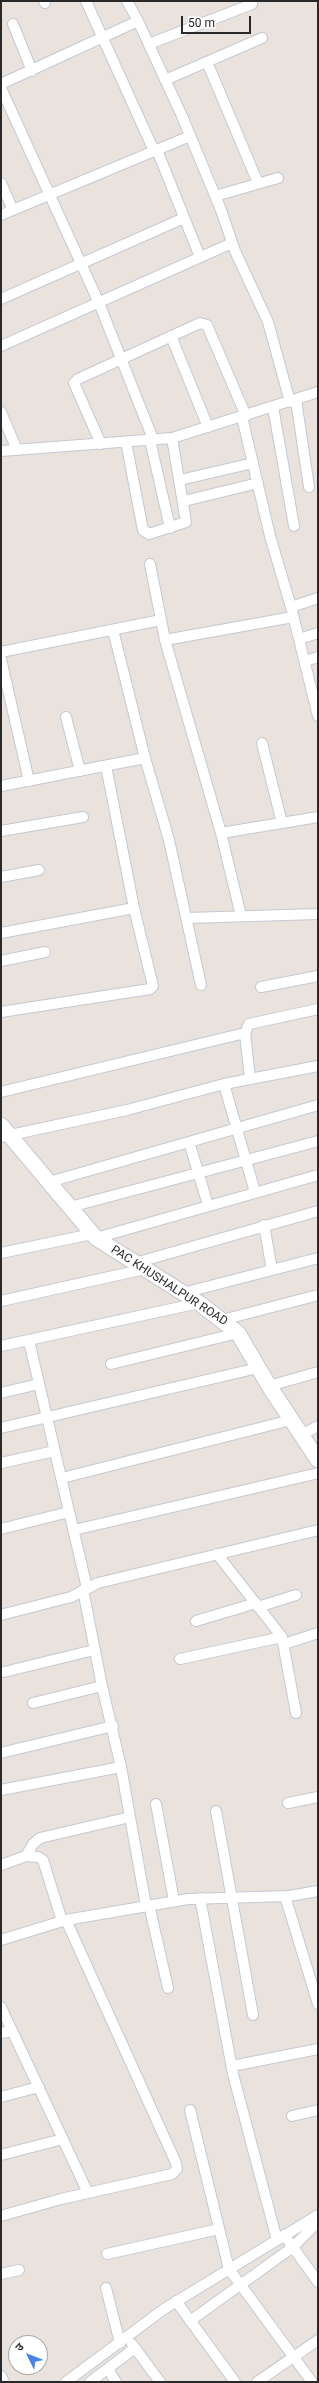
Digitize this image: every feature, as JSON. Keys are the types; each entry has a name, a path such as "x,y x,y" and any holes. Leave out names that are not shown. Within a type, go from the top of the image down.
{"main road":[{"name":"PAC KHUSHALPUR ROAD","path":"4,1133 49,1182 94,1236 183,1293 238,1333 269,1386 318,1460"}],"street":[{"path":"86,1 155,151 200,257"},
{"path":"127,1 138,21 190,136 215,196 232,243 268,322 293,401 309,487"},
{"path":"148,44 252,4"},
{"path":"1,84 138,21"},
{"path":"13,24 32,70"},
{"path":"165,80 262,38"},
{"path":"207,62 258,183"},
{"path":"1,88 99,303 152,439 170,528"},
{"path":"1,215 190,136"},
{"path":"215,196 278,178"},
{"path":"1,183 13,210"},
{"path":"1,299 184,218"},
{"path":"1,346 232,243"},
{"path":"101,444 74,383 78,379 200,323 207,325 244,416 253,463 291,606 318,716"},
{"path":"171,336 208,427"},
{"path":"1,451 172,438 318,392"},
{"path":"273,407 294,526"},
{"path":"1,412 17,450"},
{"path":"126,442 143,530 149,534 186,522 184,501 172,438"},
{"path":"180,480 253,463"},
{"path":"184,501 258,483"},
{"path":"150,564 165,640 221,833 241,916"},
{"path":"165,640 318,598"},
{"path":"1,652 161,620"},
{"path":"113,630 145,758 169,840 201,984"},
{"path":"299,639 318,633"},
{"path":"305,661 318,657"},
{"path":"1,659 29,781"},
{"path":"66,717 80,771"},
{"path":"262,744 282,823"},
{"path":"1,786 145,758"},
{"path":"1,1012 150,989 153,983 134,908 106,766"},
{"path":"1,831 83,817"},
{"path":"221,833 318,817"},
{"path":"1,877 39,870"},
{"path":"1,933 134,908"},
{"path":"187,918 318,914"},
{"path":"1,961 44,952"},
{"path":"260,987 318,976"},
{"path":"250,1079 245,1033 246,1028 254,1023 318,1009"},
{"path":"1,1092 245,1033"},
{"path":"4,1133 127,1110 224,1084 318,1066"},
{"path":"224,1084 255,1192"},
{"path":"49,1182 318,1106"},
{"path":"70,1208 318,1141"},
{"path":"189,1142 208,1205"},
{"path":"1,1253 94,1236 318,1175"},
{"path":"1,1301 140,1266 264,1225 318,1210"},
{"path":"264,1225 272,1270"},
{"path":"183,1293 318,1258"},
{"path":"222,1320 318,1295"},
{"path":"1,1346 199,1304"},
{"path":"112,1364 238,1333"},
{"path":"29,1341 74,1530 94,1650 113,1726 147,1906 168,1988"},
{"path":"1,1428 258,1368"},
{"path":"269,1386 318,1372"},
{"path":"1,1393 39,1384"},
{"path":"62,1478 291,1420"},
{"path":"301,1435 318,1426"},
{"path":"1,1464 56,1451"},
{"path":"74,1530 318,1473"},
{"path":"1,1529 69,1512"},
{"path":"1,1615 71,1597 98,1582 318,1530"},
{"path":"217,1554 283,1641 296,1713"},
{"path":"196,1621 296,1595"},
{"path":"180,1659 283,1641 318,1633"},
{"path":"4,1672 94,1650"},
{"path":"33,1703 102,1686"},
{"path":"1,1753 113,1726"},
{"path":"1,1790 121,1766"},
{"path":"288,1803 318,1797"},
{"path":"156,1804 174,1901"},
{"path":"216,1811 230,1898 253,2015"},
{"path":"26,1856 32,1844 40,1838 130,1817"},
{"path":"1,1865 26,1856 38,1857 42,1860 64,1920 176,2163 177,2169 172,2174 88,2193 1,2216"},
{"path":"1,1940 64,1920 174,1901 200,1898 285,1896 318,1891"},
{"path":"285,1896 318,2004"},
{"path":"200,1898 232,2066 280,2237 293,2247 318,2282"},
{"path":"1,2006 88,2193"},
{"path":"1,2033 12,2030"},
{"path":"232,2066 318,2049"},
{"path":"1,2097 39,2087"},
{"path":"190,2110 229,2269 312,2382"},
{"path":"292,2116 318,2110"},
{"path":"1,2155 63,2139"},
{"path":"66,2382 176,2301 318,2214"},
{"path":"190,2320 293,2247 318,2222"},
{"path":"107,2254 219,2229"},
{"path":"1,2274 19,2270"},
{"path":"106,2288 124,2340 136,2348 160,2382"},
{"path":"176,2301 234,2382"},
{"path":"257,2382 318,2340"},
{"path":"90,2382 136,2348"},
{"path":"108,2369 116,2382"},
{"path":"1,2376 4,2382"}]}
